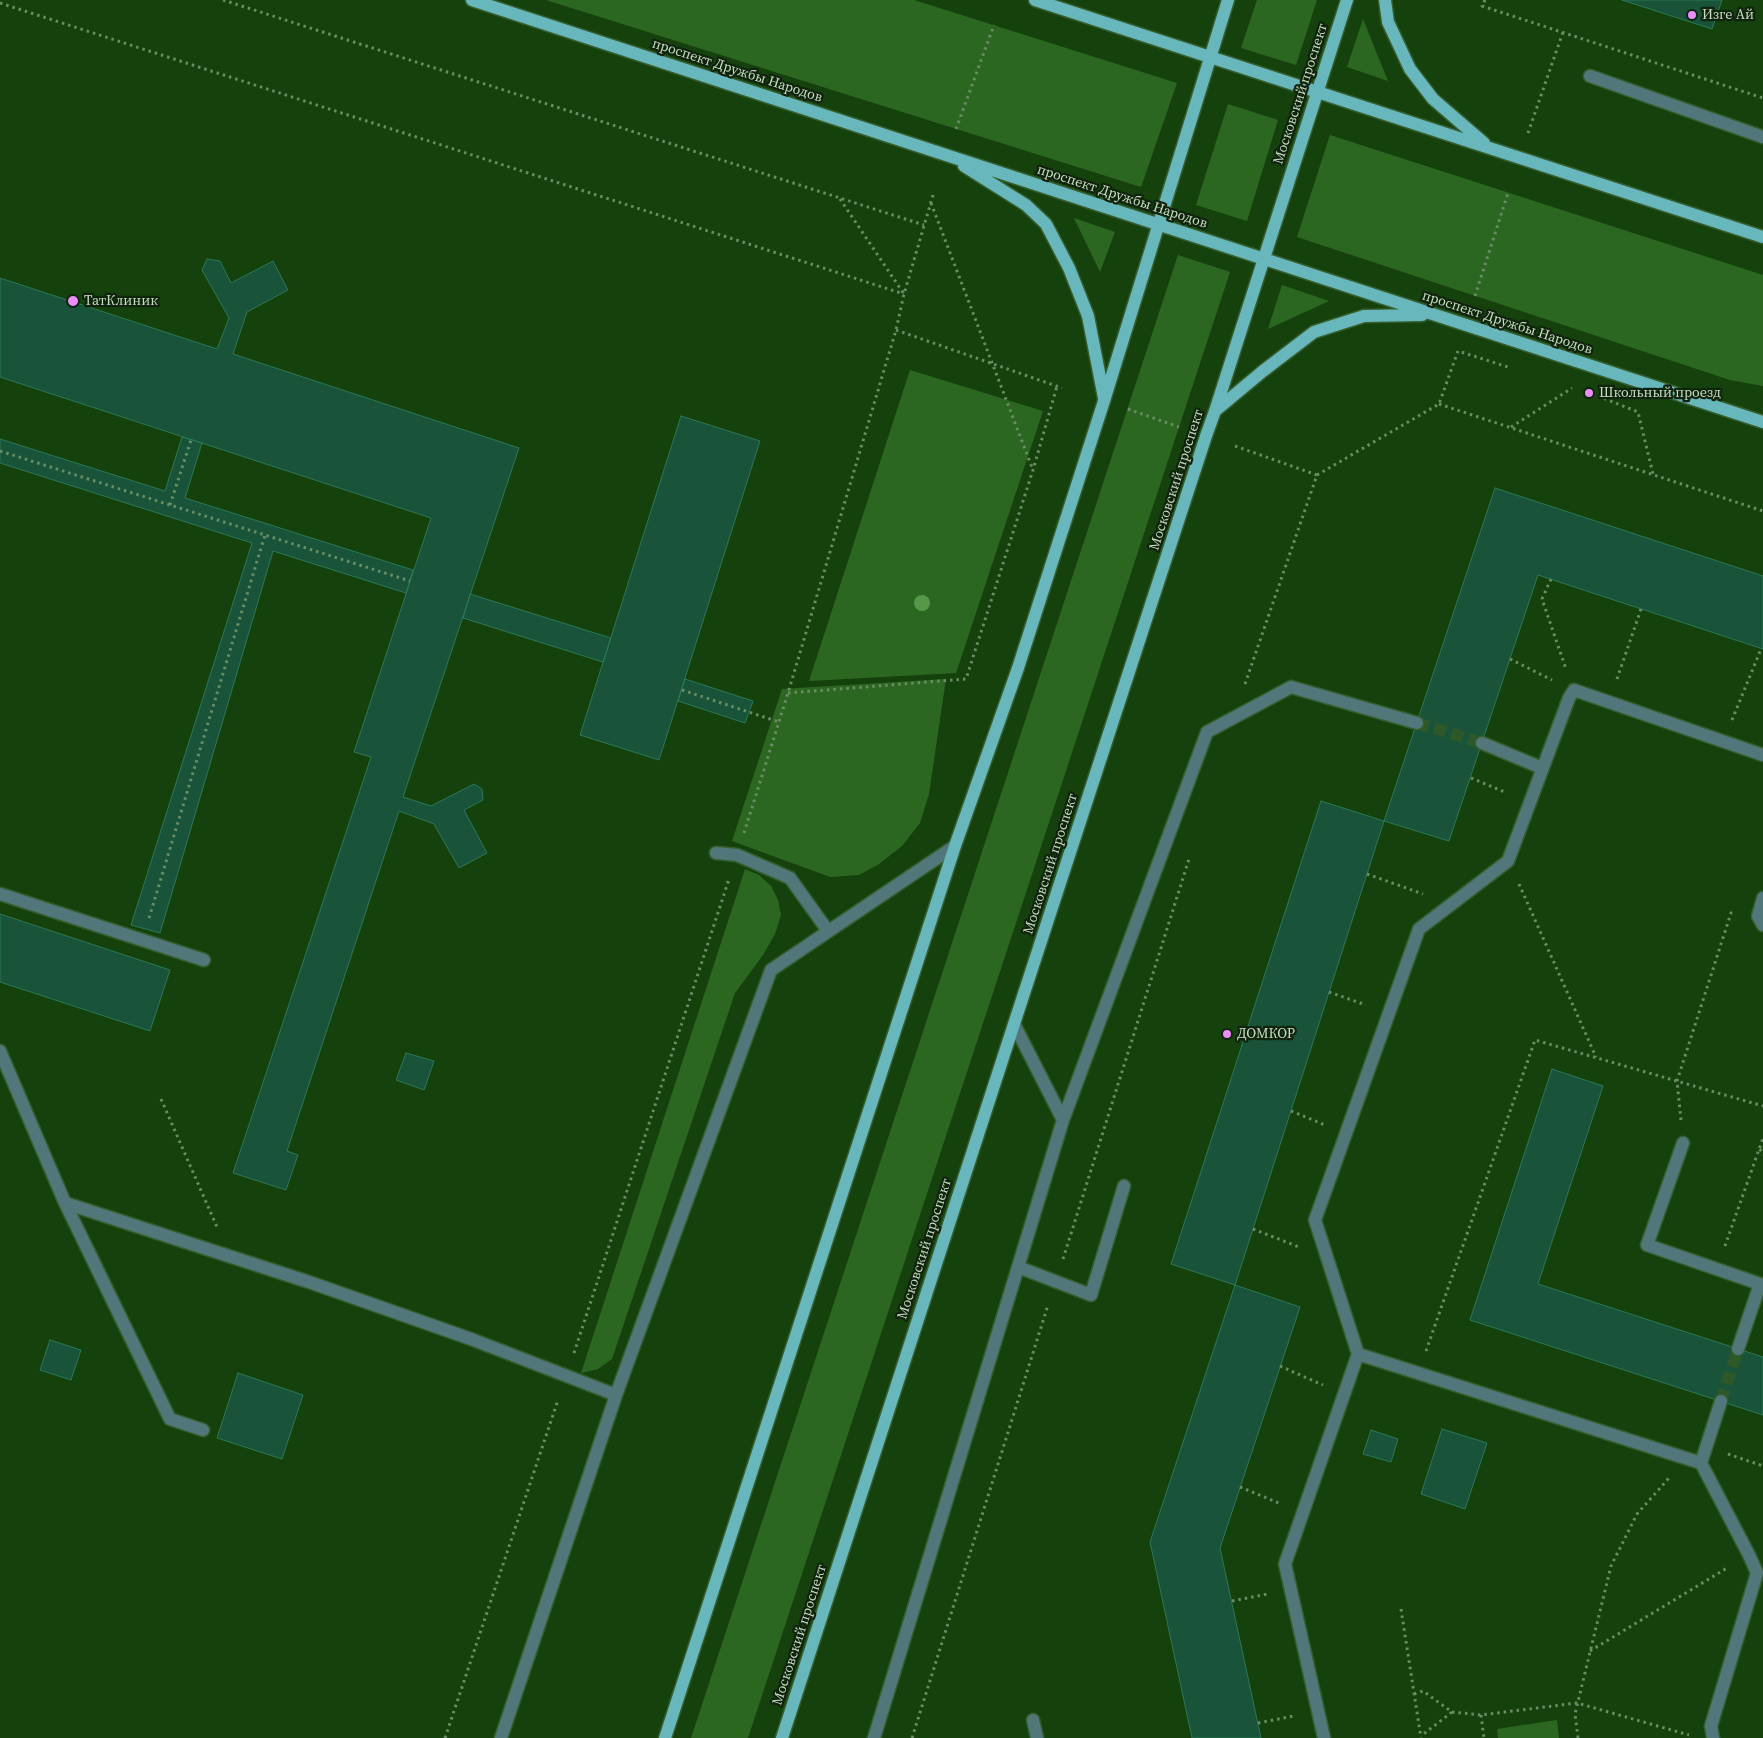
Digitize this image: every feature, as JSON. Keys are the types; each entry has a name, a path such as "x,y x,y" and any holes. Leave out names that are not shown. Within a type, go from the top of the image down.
{"main road":[{"name":"проспект Дружбы Народов","path":"472,0 1763,422"},
{"path":"1035,0 1763,237"},
{"path":"665,1738 955,846 1018,668 1104,401 1228,0"},
{"name":"Московский проспект","path":"782,1738 1215,412 1347,0"},
{"path":"1386,0 1388,22 1410,69 1433,99 1490,148"},
{"path":"947,156 1026,205 1046,224 1069,268 1088,316 1104,401"},
{"path":"1215,412 1263,371 1314,332 1364,316 1431,314"},
{"path":"1736,414 1763,415"}],"street":[{"path":"1590,76 1763,137"},
{"path":"874,1738 1063,1120 1207,732 1291,687 1417,722"},
{"path":"1324,1738 1285,1564 1358,1354 1315,1220 1419,930 1508,861 1569,698 1574,690 1763,755"},
{"path":"1482,743 1542,768"},
{"path":"501,1738 616,1395 771,970 955,846"},
{"path":"716,854 737,856 790,878 828,931"},
{"path":"0,894 204,960"},
{"path":"1760,920 1763,898"},
{"path":"1014,1024 1063,1120"},
{"path":"0,1051 65,1203 170,1419 203,1430"},
{"path":"1683,1143 1647,1245 1761,1285 1738,1349"},
{"path":"1018,1267 1092,1295 1124,1186"},
{"path":"65,1203 309,1282 616,1395"},
{"path":"1358,1354 1701,1463 1749,1555 1756,1573 1711,1726 1713,1738"},
{"path":"1701,1463 1721,1401"},
{"path":"1033,1720 1037,1738"}],"path":[{"path":"224,0 924,225"},
{"path":"1484,0 1482,6 1763,98"},
{"path":"0,3 904,294"},
{"path":"956,129 994,25"},
{"path":"1528,133 1563,32"},
{"path":"446,1738 737,856 788,693 896,330 904,294 934,192"},
{"path":"1475,296 1508,193"},
{"path":"840,199 904,294"},
{"path":"931,202 1033,470"},
{"path":"896,330 1062,388"},
{"path":"1233,718 1317,475 1438,404 1458,351 1520,371"},
{"path":"1564,385 1581,390"},
{"path":"788,693 966,678 1033,470 1057,386"},
{"path":"1510,427 1572,388"},
{"path":"1597,396 1638,412 1654,474"},
{"path":"1438,404 1763,511"},
{"path":"1127,408 1179,427"},
{"path":"170,505 192,440"},
{"path":"1235,446 1317,475"},
{"path":"0,451 410,581"},
{"path":"143,940 264,535"},
{"path":"1551,579 1542,599 1574,690"},
{"path":"1609,703 1641,609"},
{"path":"1724,741 1761,649"},
{"path":"1510,659 1574,690"},
{"path":"682,690 779,722"},
{"path":"1471,778 1529,802"},
{"path":"912,1738 1192,850"},
{"path":"1508,861 1596,1057"},
{"path":"1368,874 1451,905"},
{"path":"1683,1143 1677,1081 1731,913 1760,920"},
{"path":"1329,992 1389,1014"},
{"path":"1419,1373 1535,1040 1763,1106"},
{"path":"161,1099 230,1256"},
{"path":"1291,1111 1346,1134"},
{"path":"1716,1269 1763,1138"},
{"path":"1760,1148 1763,1155"},
{"path":"1253,1229 1327,1258"},
{"path":"1280,1366 1344,1394"},
{"path":"1706,1447 1763,1466"},
{"path":"1578,1738 1575,1714 1611,1566 1637,1514 1686,1458"},
{"path":"1240,1487 1303,1512"},
{"path":"1590,1651 1749,1555"},
{"path":"1232,1601 1290,1589"},
{"path":"1400,1608 1421,1737 1452,1712"},
{"path":"1414,1694 1423,1691 1452,1712 1481,1715 1577,1704 1689,1735"},
{"path":"1258,1723 1318,1711"},
{"path":"1481,1715 1484,1738"}],"green space":[{"path":"546,0 914,0 1177,83 1141,187"},
{"path":"1257,0 1317,0 1296,65 1241,48"},
{"path":"1363,19 1388,81 1347,67"},
{"path":"1228,104 1278,120 1247,221 1196,205"},
{"path":"1330,135 1763,275 1763,386 1730,380 1297,237"},
{"path":"1074,218 1115,232 1100,272"},
{"path":"1178,255 1230,272 748,1738 691,1738"},
{"path":"1282,285 1329,301 1268,329"},
{"path":"910,370 1043,411 956,673 809,681"},
{"path":"946,679 929,794 920,823 902,846 879,864 859,875 830,877 732,841 782,689"},
{"path":"745,869 759,875 771,886 778,900 781,915 775,934 763,955 735,993 612,1359 598,1369 581,1373"},
{"path":"1557,1720 1559,1738 1498,1738 1497,1729"}],"building":[{"name":"Изге Ай","path":"1622,0 1722,0 1712,29"},
{"path":"207,259 220,261 231,283 273,261 288,290 247,312 233,354 519,448 403,797 431,806 474,784 482,789 483,800 464,810 487,853 459,868 434,824 399,811 287,1151 298,1155 286,1190 233,1173 371,757 354,752 431,518 0,377 0,278 217,349 229,318 202,270"},
{"path":"681,416 760,441 659,760 580,735"},
{"path":"182,437 202,443 185,498 413,570 406,593 273,551 160,933 131,925 252,543 0,463 0,439 165,491"},
{"path":"1495,488 1763,576 1763,649 1538,575 1449,841 1384,821"},
{"path":"470,594 611,638 603,662 463,618"},
{"path":"685,679 753,701 745,723 678,701"},
{"path":"1321,801 1384,821 1235,1285 1171,1264"},
{"path":"0,914 170,970 150,1031 0,982"},
{"path":"406,1053 434,1061 424,1090 396,1080"},
{"path":"1552,1069 1603,1086 1538,1284 1763,1357 1763,1415 1470,1320"},
{"path":"1235,1285 1300,1307 1220,1548 1261,1738 1192,1738 1150,1542"},
{"path":"50,1340 81,1350 71,1380 40,1370"},
{"path":"238,1373 303,1395 282,1459 217,1438"},
{"path":"1442,1429 1487,1443 1465,1509 1421,1494"},
{"path":"1371,1430 1398,1439 1391,1462 1363,1454"}],"tunnel":[{"path":"1417,723 1482,743"},
{"path":"1721,1401 1738,1349"}],"place":[{"name":"Изге Ай","path":"1692,15"},
{"name":"ТатКлиник","path":"73,301"},
{"name":"Школьный проезд","path":"1589,393"},
{"name":"ДОМКОР","path":"1227,1034"}]}
